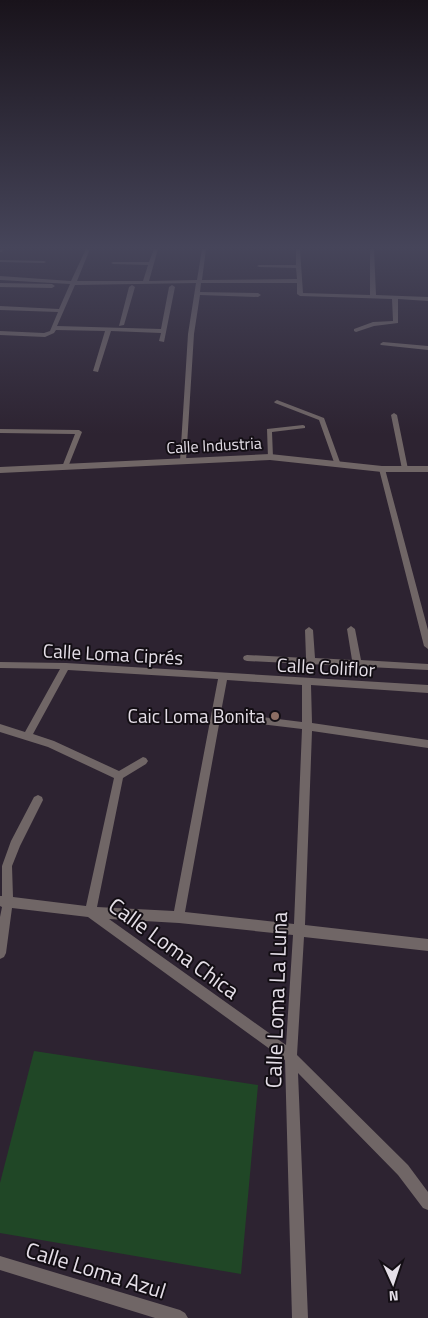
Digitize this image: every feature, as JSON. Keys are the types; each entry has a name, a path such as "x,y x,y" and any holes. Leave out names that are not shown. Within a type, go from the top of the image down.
{"street":[{"path":"38,311 61,312 52,331"},
{"path":"122,325 126,311"},
{"path":"162,341 167,311"},
{"path":"183,461 191,334 194,311"},
{"path":"356,330 373,324 396,322 396,311"},
{"path":"0,333 52,331 163,332"},
{"path":"96,371 108,331"},
{"path":"383,344 428,348"},
{"path":"277,402 322,419 338,465"},
{"path":"394,415 405,469"},
{"path":"270,457 269,430 303,427"},
{"path":"0,431 79,432 64,466"},
{"name":"Calle Industria","path":"0,470 270,457 382,469 428,469"},
{"path":"382,469 428,646"},
{"path":"350,629 358,663"},
{"path":"309,630 311,660"},
{"path":"247,658 428,667"},
{"name":"Calle Loma Ciprés","path":"0,665 66,666 223,677"},
{"path":"27,737 66,666"},
{"path":"179,917 223,677"},
{"name":"Calle Coliflor","path":"223,677 428,689"},
{"name":"Calle Loma La Luna","path":"300,1318 291,1056 299,931 307,726 306,683"},
{"path":"216,715 428,744"},
{"path":"0,728 51,744 119,776"},
{"path":"90,912 119,776 143,761"},
{"path":"0,953 7,866 10,854 38,800"},
{"path":"4,901 90,912 179,917 428,945"},
{"name":"Calle Loma Chica","path":"90,912 291,1056 403,1170 428,1203"},
{"name":"Calle Loma Azul","path":"0,1263 180,1318"}],"green space":[{"path":"34,1051 258,1085 241,1274 0,1233 0,1183"}],"place":[{"name":"Caic Loma Bonita","path":"275,716"}]}
